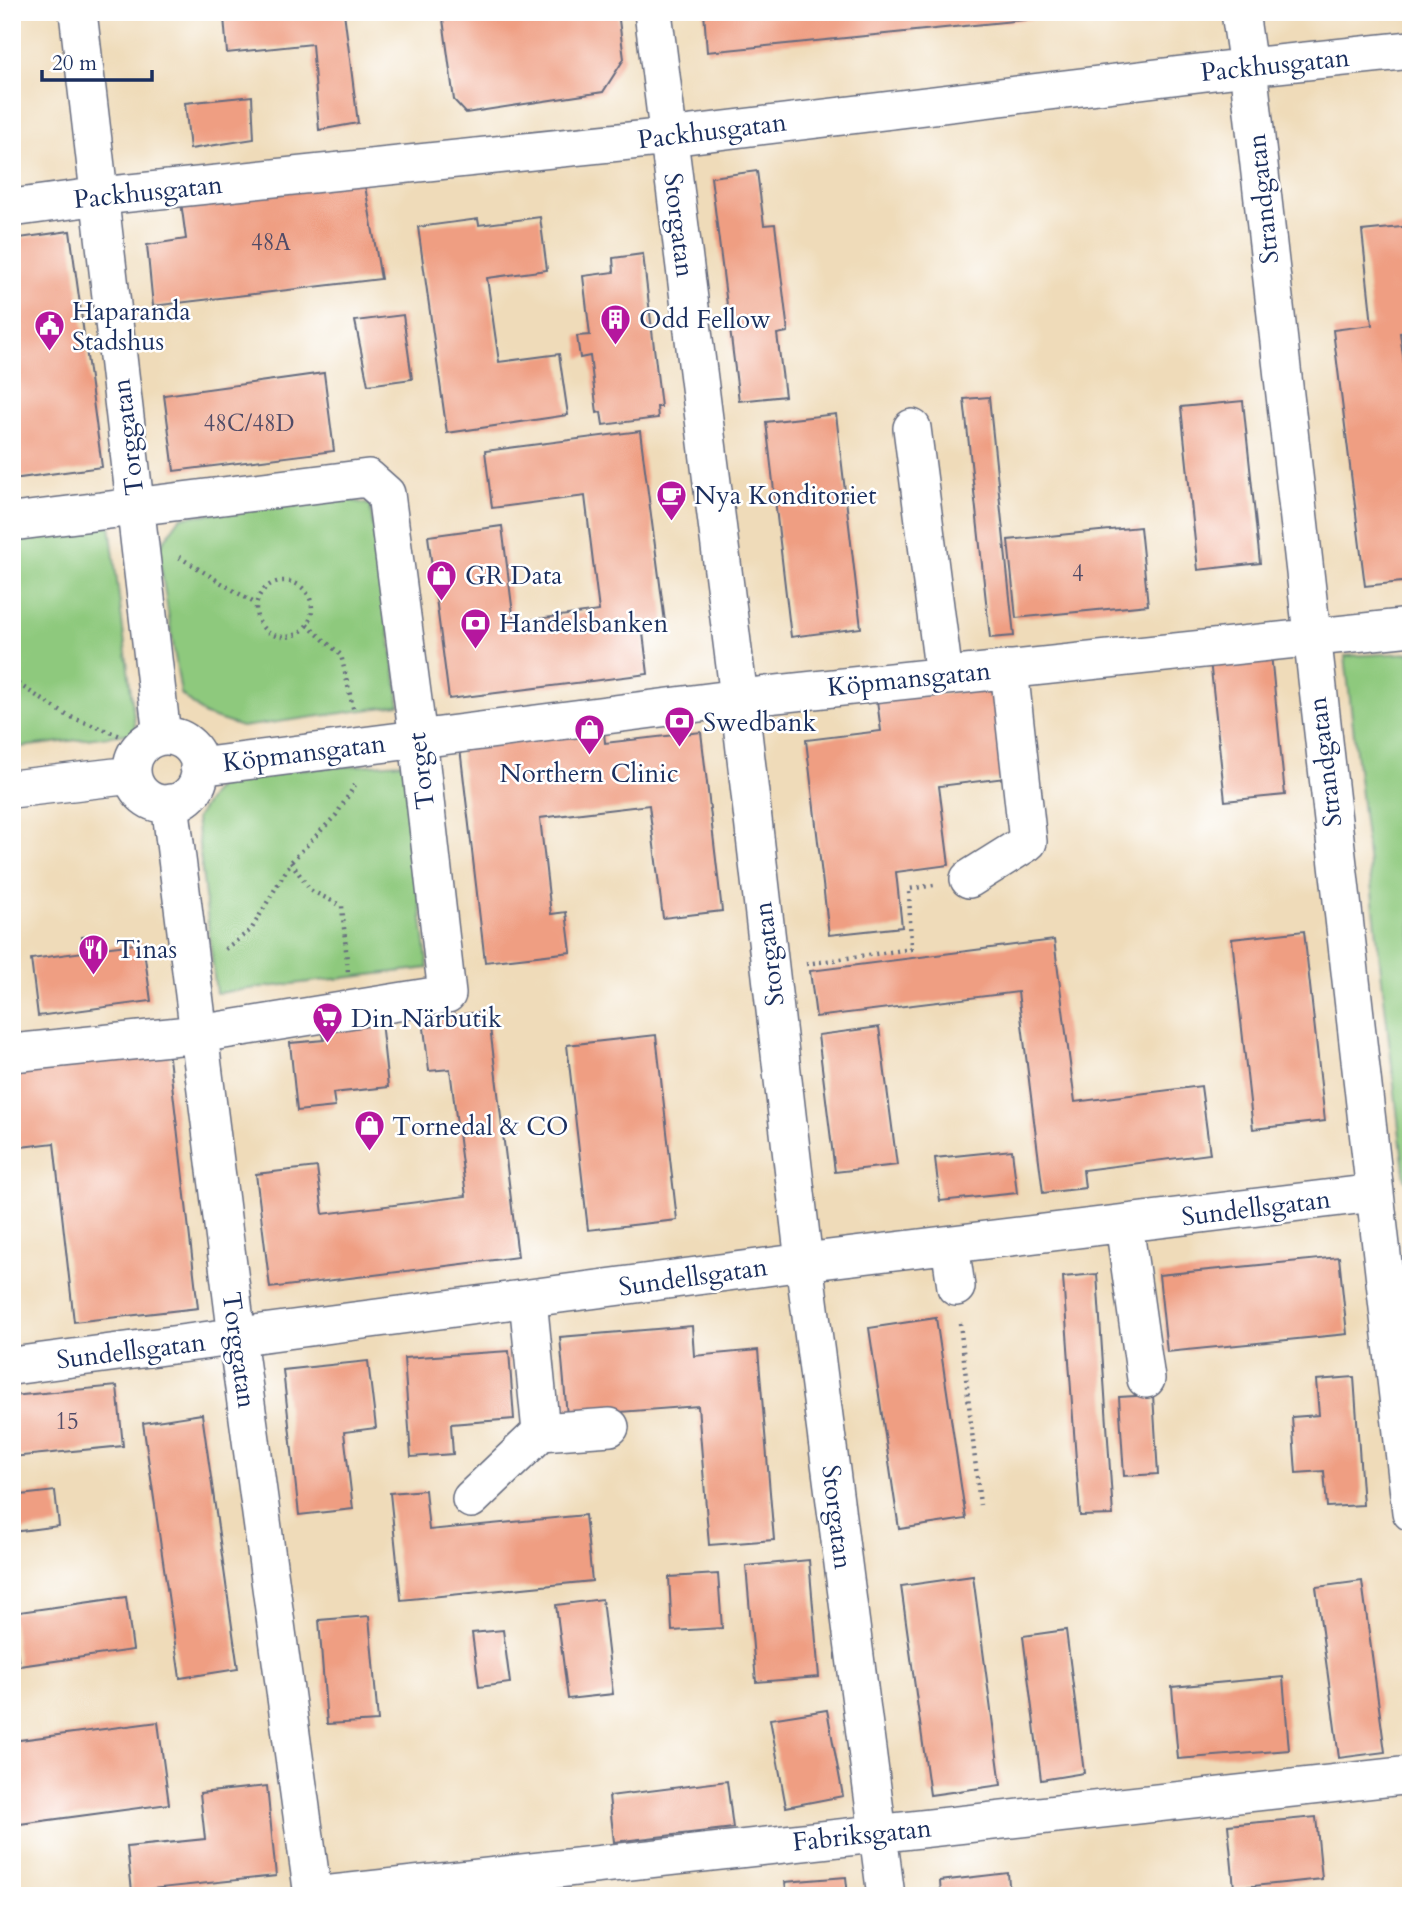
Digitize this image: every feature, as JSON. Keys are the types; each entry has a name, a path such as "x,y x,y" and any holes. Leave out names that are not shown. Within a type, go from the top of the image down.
{"street":[{"name":"Storgatan","path":"653,12 739,698 804,1262 886,1896"},
{"name":"Strandgatan","path":"1240,12 1411,1512"},
{"name":"Torggatan","path":"86,13 101,196 162,736"},
{"name":"Packhusgatan","path":"12,208 101,196 668,137 1411,50"},
{"path":"912,428 944,676"},
{"name":"Torget","path":"12,522 368,478 386,494 447,993 199,1034 12,1053"},
{"name":"Köpmansgatan","path":"199,767 739,698 1411,627"},
{"path":"969,878 1028,842 1009,669"},
{"path":"162,736 184,741 192,749 199,767 194,789 187,796 170,803 149,799 140,792 132,775 136,752 152,739 162,736"},
{"path":"12,789 132,775"},
{"name":"Torggatan","path":"170,803 237,1337 314,1896"},
{"name":"Sundellsgatan","path":"12,1366 804,1262 1374,1194"},
{"path":"1124,1224 1146,1379"},
{"path":"950,1245 956,1287"},
{"path":"528,1299 541,1432"},
{"path":"471,1499 541,1432 610,1427"},
{"name":"Fabriksgatan","path":"314,1896 573,1881 878,1833 1411,1775"}],"path":[{"path":"142,560 178,556 256,604"},
{"path":"274,583 292,583 306,592 310,600 310,617 307,625 292,636 273,635 259,622 256,604 260,594 274,583"},
{"path":"190,961 212,958 251,930 291,862 336,815 362,773 354,711 341,655 307,625"},
{"path":"12,680 68,716 102,729"},
{"path":"291,862 310,890 342,906 352,1010"},
{"path":"771,969 911,949 909,889 969,878"},
{"path":"956,1287 980,1505"}],"green space":[{"path":"346,499 370,505 400,705 242,727 205,715 181,694 158,549 181,517"},
{"path":"110,525 136,733 12,748 12,538"},
{"path":"1411,653 1411,1179 1405,1180 1345,656"},
{"path":"403,763 428,968 216,993 196,818 214,791 235,773"}],"building":[{"path":"264,12 344,12 358,123 319,130 312,44 227,53 224,17"},
{"path":"442,12 618,12 624,59 603,92 466,113 454,100"},
{"path":"704,12 1073,12 1073,15 707,52"},
{"path":"252,96 254,139 190,149 185,103"},
{"path":"757,171 764,225 775,224 788,332 777,334 785,396 739,401 711,177"},
{"path":"364,180 381,279 153,306 147,245 186,239 181,202"},
{"path":"540,217 547,270 487,278 499,362 559,354 568,415 447,433 418,227 478,219 479,225"},
{"path":"1411,226 1411,332 1400,333 1411,417 1411,581 1365,586 1333,330 1372,325 1362,231"},
{"name":"Haparanda Stadshus","path":"70,231 102,467 12,479 12,239"},
{"name":"Odd Fellow","path":"643,254 661,407 657,407 658,418 603,425 601,412 597,413 590,356 580,358 577,336 590,335 583,276 614,272 613,258"},
{"path":"403,315 412,379 368,385 355,321"},
{"path":"324,373 334,451 174,471 164,395"},
{"path":"989,397 1014,636 990,638 964,399"},
{"path":"1243,401 1260,563 1198,570 1181,407"},
{"path":"836,414 861,628 791,637 766,422"},
{"path":"640,431 666,630 643,633 648,674 449,699 428,536 502,526 514,622 599,611 585,496 492,508 485,451"},
{"path":"1140,527 1148,605 1016,618 1008,540"},
{"path":"1271,654 1285,795 1225,801 1210,660"},
{"path":"995,687 1006,778 939,786 949,865 896,872 902,927 829,935 806,740 881,731 877,701"},
{"path":"604,732 605,743 701,732 722,911 663,918 649,805 540,818 551,914 566,912 571,952 485,962 460,748"},
{"path":"1304,931 1325,1121 1253,1129 1232,939"},
{"path":"101,935 103,948 143,943 151,1001 38,1016 31,959 84,952 82,937"},
{"path":"1054,940 1075,1102 1201,1086 1210,1154 1083,1170 1085,1188 1043,1193 1018,992 816,1017 810,971"},
{"path":"488,1011 518,1257 270,1288 256,1174 317,1167 323,1214 466,1196 450,1069 429,1071 423,1019"},
{"path":"381,1021 388,1087 333,1093 335,1107 297,1111 290,1043 324,1040 322,1027"},
{"path":"879,1027 897,1165 835,1172 818,1035"},
{"path":"656,1035 677,1220 588,1230 567,1045"},
{"path":"168,1049 198,1308 74,1322 54,1143 12,1148 12,1067"},
{"path":"1012,1150 1017,1193 940,1201 935,1158"},
{"path":"1339,1257 1347,1334 1167,1352 1159,1275"},
{"path":"1097,1274 1113,1515 1080,1516 1063,1277"},
{"path":"936,1318 966,1519 899,1529 869,1328"},
{"path":"692,1326 694,1356 758,1350 774,1540 709,1545 698,1406 567,1416 560,1337"},
{"path":"509,1351 514,1419 451,1424 453,1454 411,1457 404,1358"},
{"path":"368,1361 376,1428 344,1432 353,1509 299,1515 283,1370"},
{"path":"1354,1377 1363,1505 1327,1507 1324,1471 1296,1473 1292,1417 1319,1415 1316,1380"},
{"path":"117,1386 123,1446 12,1457 12,1396"},
{"path":"1153,1395 1158,1474 1124,1476 1119,1397"},
{"path":"202,1414 238,1669 180,1678 143,1423"},
{"path":"425,1490 429,1530 585,1515 592,1581 401,1600 390,1493"},
{"path":"55,1491 59,1526 12,1532 12,1496"},
{"path":"809,1560 819,1677 756,1682 746,1566"},
{"path":"718,1574 722,1628 672,1631 669,1577"},
{"path":"973,1576 1001,1785 930,1795 901,1586"},
{"path":"1362,1581 1385,1752 1339,1758 1316,1587"},
{"path":"126,1597 133,1650 19,1666 12,1613"},
{"path":"602,1599 613,1694 568,1699 556,1605"},
{"path":"369,1616 378,1721 327,1724 319,1620"},
{"path":"503,1630 510,1683 479,1687 472,1633"},
{"path":"1066,1630 1084,1773 1041,1780 1023,1636"},
{"path":"1283,1677 1289,1750 1178,1759 1172,1687"},
{"path":"827,1710 843,1796 786,1807 770,1719"},
{"path":"158,1722 169,1804 12,1825 12,1741"},
{"path":"727,1781 733,1828 614,1842 609,1796"},
{"path":"267,1786 276,1876 132,1891 127,1847 205,1839 200,1793"},
{"path":"1316,1817 1322,1879 1234,1888 1228,1825"},
{"path":"1008,1873 1010,1896 941,1896 940,1881"},
{"path":"846,1877 848,1896 787,1896 785,1882"}],"place":[{"name":"Odd Fellow","path":"616,346"},
{"name":"Haparanda Stadshus","path":"49,353"},
{"name":"Nya Konditoriet","path":"671,522"},
{"name":"GR Data","path":"442,602"},
{"name":"Handelsbanken","path":"476,650"},
{"name":"Swedbank","path":"680,749"},
{"name":"Northern Clinic","path":"589,757"},
{"name":"Tinas","path":"93,976"},
{"name":"Din Närbutik","path":"328,1045"},
{"name":"Tornedal & CO","path":"369,1153"}]}
